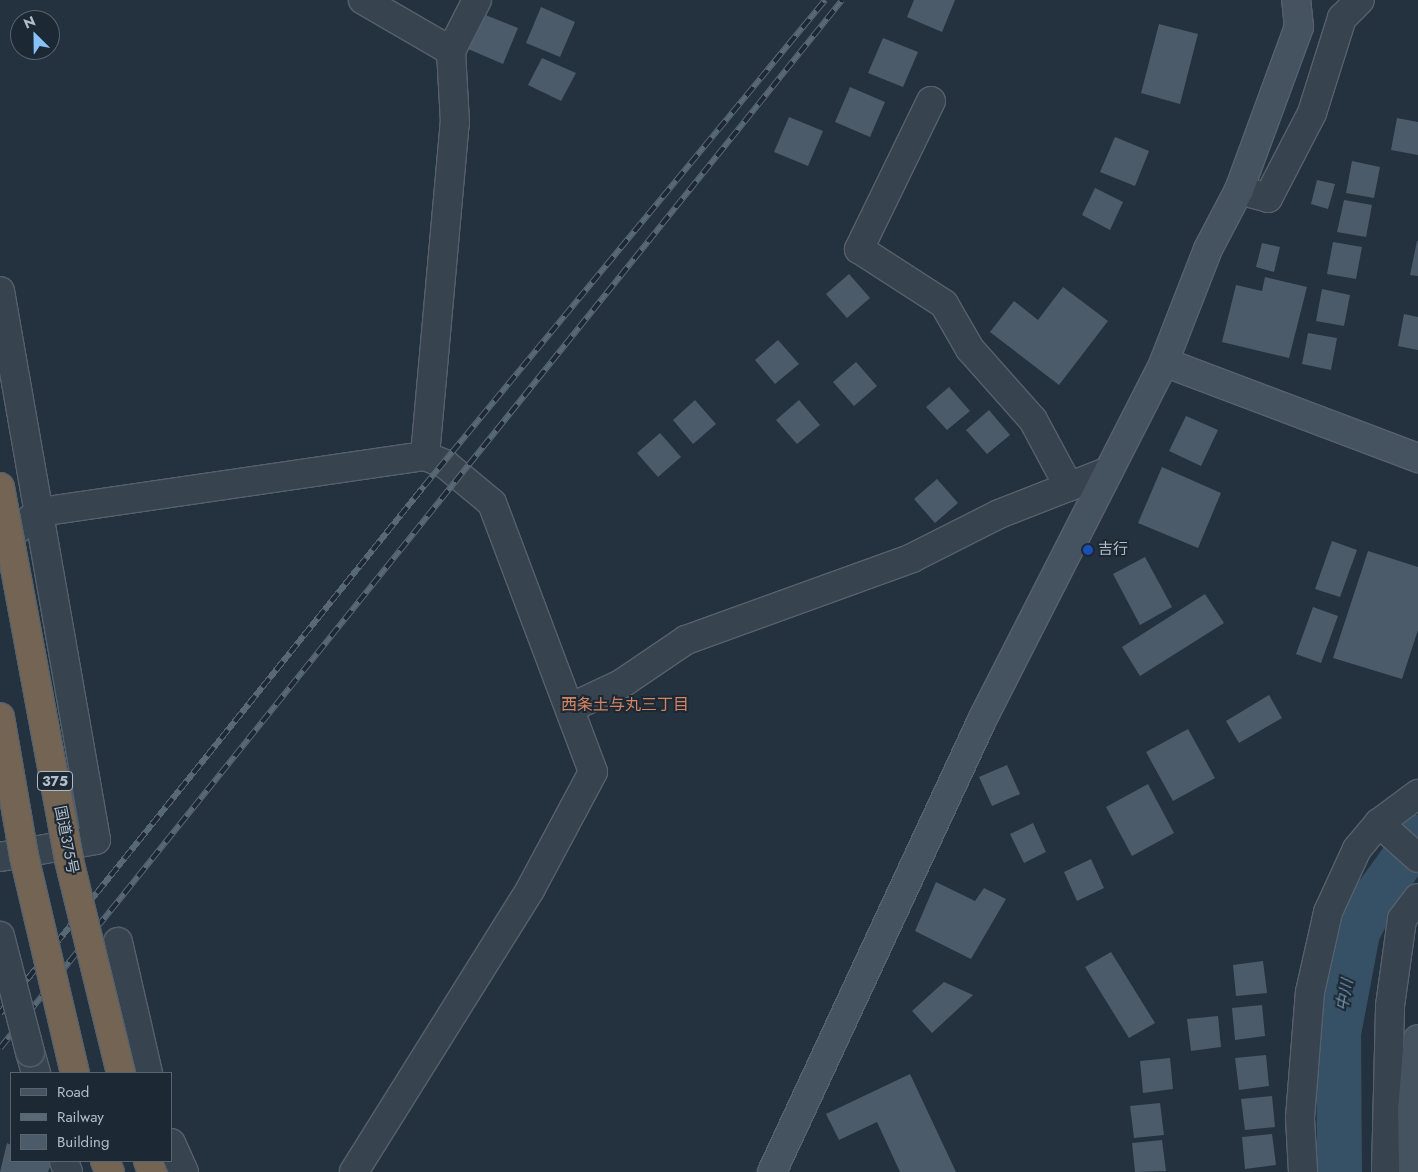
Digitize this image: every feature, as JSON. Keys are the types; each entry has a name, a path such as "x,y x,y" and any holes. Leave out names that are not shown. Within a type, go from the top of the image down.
{"highway":[{"name":"国道375号","path":"0,487 69,860 121,1072"},
{"path":"0,717 26,865 75,1072"}],"street":[{"path":"363,0 451,51"},
{"path":"425,456 455,123 451,51 477,0"},
{"path":"772,1172 983,718 1164,362 1208,249 1239,190 1300,27 1296,0"},
{"path":"1239,190 1268,198 1312,113 1348,6"},
{"path":"931,101 859,249 944,304 970,349 1033,420 1069,487"},
{"path":"0,291 96,840 0,857"},
{"path":"1164,362 1418,458"},
{"path":"0,542 40,512 425,456 444,464 492,504 593,772 530,890 354,1172"},
{"path":"570,708 620,684 686,640 912,558 999,514 1109,472"},
{"path":"1303,1172 1300,1118 1317,952 1341,883 1358,849 1418,794"},
{"path":"1383,826 1418,858"},
{"path":"1386,1172 1390,1006 1402,919 1418,898"},
{"path":"0,936 33,1062"},
{"path":"118,942 148,1072"},
{"path":"1413,1172 1418,1039"},
{"path":"172,1144 184,1172"}],"building":[{"path":"914,0 955,0 942,32 907,17"},
{"path":"541,7 575,22 560,57 526,43"},
{"path":"483,14 518,28 503,64 468,49"},
{"path":"1159,24 1198,34 1180,104 1141,93"},
{"path":"883,38 918,52 903,87 868,73"},
{"path":"542,58 576,73 561,101 528,85"},
{"path":"850,87 885,102 870,137 835,122"},
{"path":"789,117 823,131 808,166 774,152"},
{"path":"1397,118 1418,122 1418,155 1391,150"},
{"path":"1115,137 1149,151 1135,186 1100,172"},
{"path":"1352,161 1380,167 1374,198 1346,193"},
{"path":"1317,180 1335,184 1328,209 1311,204"},
{"path":"1095,188 1123,202 1110,230 1082,215"},
{"path":"1344,200 1372,205 1366,237 1337,232"},
{"path":"1418,241 1418,276 1410,275"},
{"path":"1333,242 1362,247 1356,279 1327,274"},
{"path":"1262,243 1280,247 1274,272 1256,267"},
{"path":"849,274 870,298 847,318 826,294"},
{"path":"1265,277 1307,287 1289,358 1222,342 1236,285 1262,291"},
{"path":"1063,287 1108,321 1059,385 990,332 1014,301 1038,320"},
{"path":"1322,289 1350,295 1344,326 1316,321"},
{"path":"1404,314 1418,317 1418,350 1398,346"},
{"path":"1308,333 1337,338 1331,370 1302,364"},
{"path":"778,340 799,364 775,384 755,360"},
{"path":"856,362 877,386 854,406 833,382"},
{"path":"949,387 970,411 947,430 926,407"},
{"path":"695,400 716,424 693,444 673,420"},
{"path":"799,400 820,425 797,444 776,420"},
{"path":"989,410 1010,435 987,454 966,430"},
{"path":"1186,416 1218,430 1201,466 1169,451"},
{"path":"660,433 681,457 658,477 637,453"},
{"path":"1162,467 1221,493 1198,548 1138,523"},
{"path":"937,479 958,503 935,523 914,499"},
{"path":"1332,541 1357,550 1340,597 1315,589"},
{"path":"1368,551 1418,567 1418,630 1402,679 1333,658"},
{"path":"1145,557 1172,607 1140,625 1113,574"},
{"path":"1205,594 1224,623 1140,676 1122,647"},
{"path":"1313,607 1338,616 1321,663 1296,654"},
{"path":"1269,695 1282,718 1239,743 1226,721"},
{"path":"1188,729 1215,778 1173,801 1146,752"},
{"path":"1007,765 1020,794 992,806 979,777"},
{"path":"1148,784 1174,833 1132,856 1106,807"},
{"path":"1033,823 1046,852 1024,863 1010,834"},
{"path":"1091,859 1104,888 1077,901 1064,872"},
{"path":"936,882 975,901 984,888 1006,899 971,959 915,931"},
{"path":"1111,952 1155,1023 1129,1038 1085,967"},
{"path":"1263,961 1267,993 1236,996 1233,965"},
{"path":"944,982 973,995 932,1033 912,1011"},
{"path":"1262,1005 1265,1036 1235,1040 1232,1008"},
{"path":"1218,1016 1221,1047 1191,1051 1187,1019"},
{"path":"1266,1055 1269,1086 1239,1090 1235,1058"},
{"path":"1170,1058 1173,1089 1143,1093 1140,1061"},
{"path":"910,1074 956,1172 900,1172 877,1122 839,1140 826,1114"},
{"path":"1272,1096 1275,1127 1245,1130 1241,1099"},
{"path":"1160,1103 1164,1135 1134,1138 1130,1106"},
{"path":"1272,1134 1276,1165 1245,1169 1242,1137"},
{"path":"1162,1140 1166,1171 1135,1172 1132,1143"},
{"path":"7,1143 10,1144 10,1162 52,1162 48,1172 0,1172"}],"waterway":[{"name":"中川","path":"1339,1172 1338,1033 1357,932 1376,895 1418,837"}],"railway":[{"path":"0,1013 424,486 825,0"},
{"path":"0,1048 842,0"}],"place":[{"name":"吉行","path":"1088,550"}],"district":[{"name":"西条土与丸三丁目","path":"625,705"}]}
